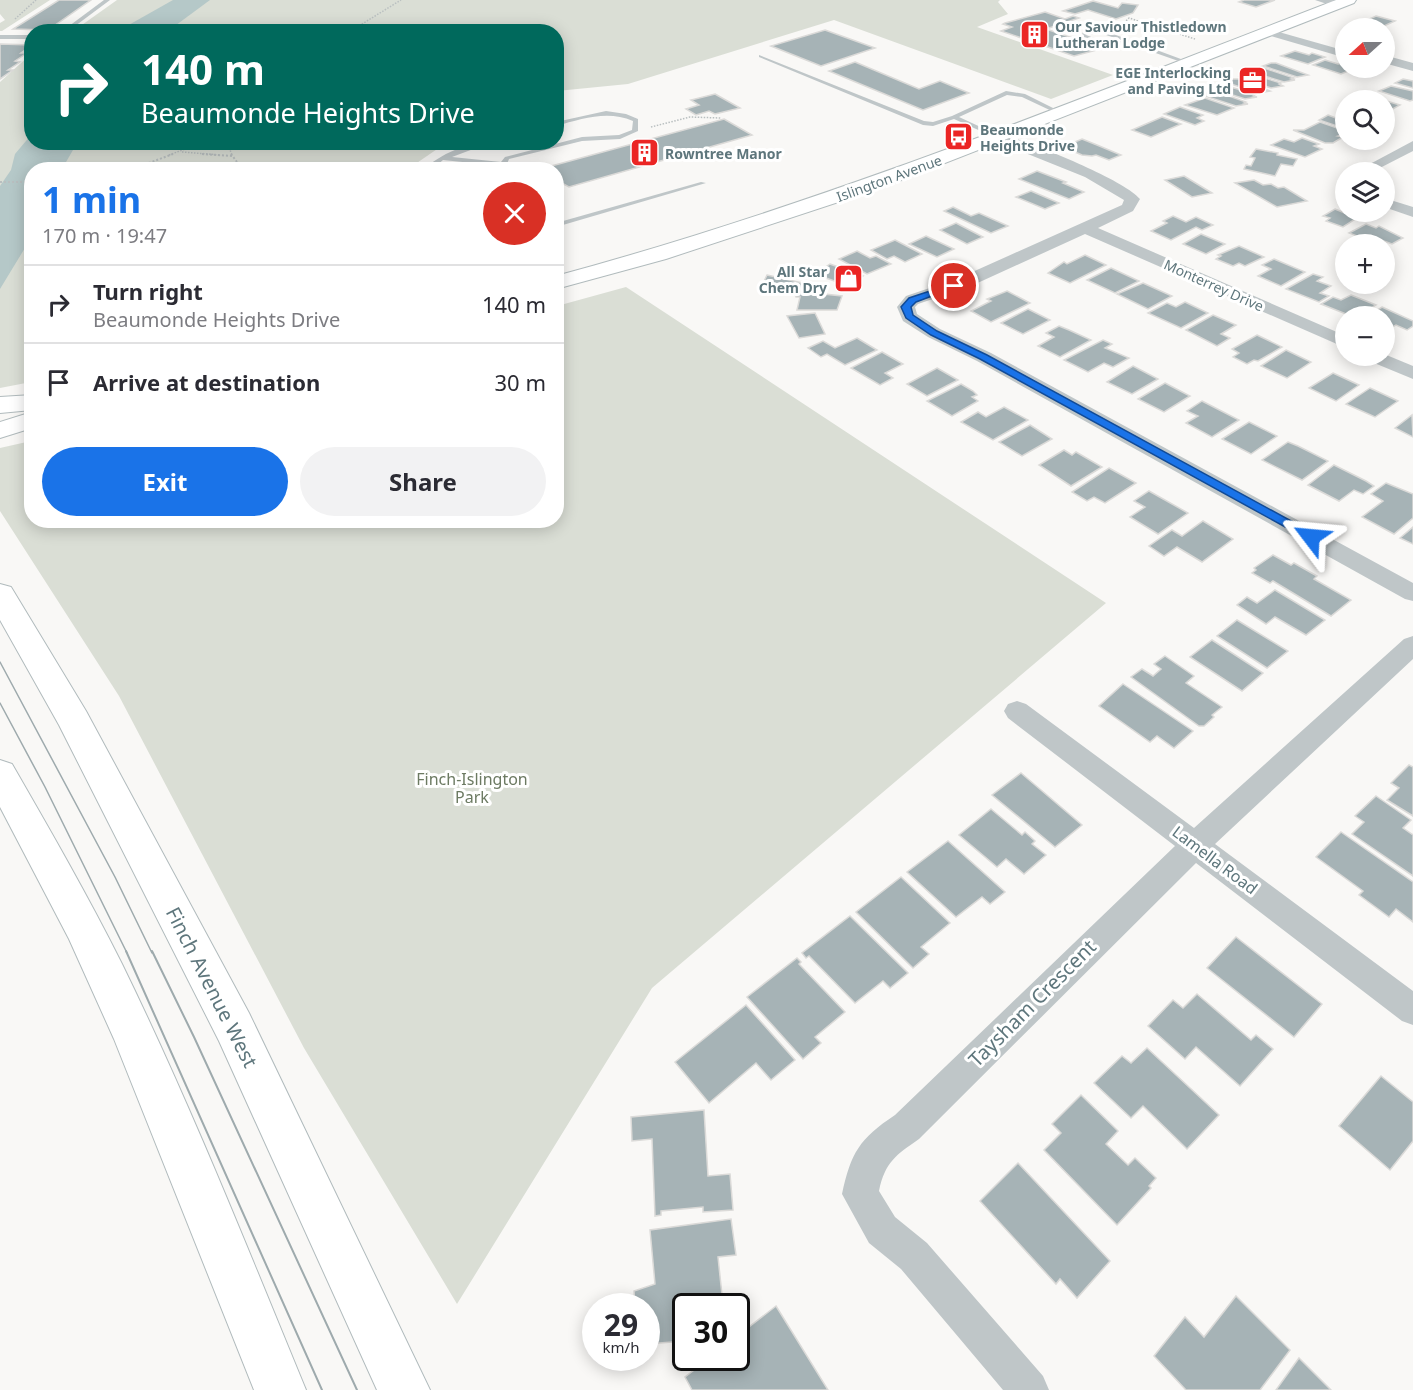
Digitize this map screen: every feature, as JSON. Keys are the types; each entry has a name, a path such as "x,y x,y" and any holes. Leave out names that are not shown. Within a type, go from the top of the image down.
{"main road":[{"name":"Islington Avenue","path":"564,281 659,255 874,184 1342,2"},
{"name":"Finch Avenue West","path":"0,594 74,720 234,1027 404,1390"},
{"path":"0,774 55,873 109,980 183,1152 280,1390"}],"street":[{"path":"1320,0 1342,2"},
{"path":"1270,29 1335,45"},
{"path":"1270,29 1335,51"},
{"path":"1395,62 1413,67"},
{"path":"1395,70 1413,75"},
{"path":"998,137 1104,181 1128,194 1132,199 1128,208 965,282 912,300 906,307 909,316 934,333 984,357 1413,593"},
{"path":"1381,162 1413,145"},
{"path":"1395,206 1413,212"},
{"name":"Monterrey Drive","path":"1083,227 1335,339"},
{"path":"1395,365 1413,373"},
{"name":"Taysham Crescent","path":"1029,1390 914,1256 882,1230 860,1194 866,1164 883,1143 907,1127 1195,845 1413,645"},
{"name":"Lamella Road","path":"1017,711 1413,1010"}],"lane":[{"path":"74,24 107,0"},
{"path":"1076,22 1186,62"},
{"path":"1104,31 1085,33 1083,36 1101,43 1129,43"},
{"path":"0,38 24,38"},
{"path":"761,56 922,123 933,124 954,117 1006,93 1023,95 1058,112"},
{"path":"564,122 593,115 621,112 636,120 635,131 620,137 582,139 564,144"},
{"path":"954,117 998,137"},
{"path":"437,162 466,150"},
{"path":"507,162 507,158 539,150"},
{"path":"442,158 470,162"},
{"path":"564,223 703,183"}],"path":[{"path":"10,21 20,16 25,8 36,0"},
{"path":"362,24 401,0"},
{"path":"630,133 690,117 721,118"},
{"path":"151,162 183,150"},
{"path":"230,150 237,162"},
{"path":"178,152 232,156"},
{"path":"0,182 24,182"}],"green space":[{"path":"0,0 50,0 0,31 0,23 5,20 0,14"},
{"path":"117,0 1000,0 998,2 1008,14 977,27 1113,75 1051,99 834,20 628,84 564,90 564,24 83,24"},
{"path":"24,60 24,150 436,150 418,162 24,162 24,383 0,388 0,82"},
{"name":"Finch-Islington Park","path":"626,287 1106,603 652,988 457,1304 304,1048 119,696 0,511 0,448 24,443 24,528 564,528 564,304"}],"shaded area":[{"path":"173,0 210,0 177,24 130,24"},
{"path":"24,143 24,150 73,150 66,162 24,162 24,250 0,289 0,186 11,170 15,154"}],"building":[{"path":"59,0 91,0 57,24 24,24 24,29 13,29"},
{"path":"1275,0 1256,7 1239,2"},
{"path":"1093,1 1118,8 1122,3 1138,5 1133,13 1116,19 1088,10 1075,14 1063,11"},
{"name":"Our Saviour Thistledown Lutheran Lodge","path":"1045,12 1065,19 1073,16 1079,18 1046,29 1099,47 1094,49 1097,50 1074,56 1001,31 1012,27 1003,24 1005,23"},
{"path":"825,30 875,48 821,66 771,46"},
{"path":"0,44 24,45 24,51 21,53 24,55 15,61 20,62 0,79"},
{"path":"1295,51 1325,57 1308,64 1281,56"},
{"path":"1325,60 1335,63 1335,72 1313,65"},
{"path":"855,62 919,89 940,81 969,93 923,110 829,71"},
{"path":"1271,63 1308,75 1297,77 1263,66"},
{"path":"1261,67 1295,80 1284,82 1254,73 1256,72 1253,71"},
{"path":"1248,73 1281,83 1279,84 1283,86 1271,88 1241,78 1244,77 1240,76"},
{"path":"1239,79 1270,91 1258,93 1225,82"},
{"path":"1403,79 1413,81 1413,88 1395,83"},
{"path":"1219,84 1256,94 1253,96 1257,97 1245,99 1211,88"},
{"path":"1391,86 1413,91 1413,100 1395,96 1395,90 1381,90"},
{"path":"1212,90 1248,104 1236,106 1205,96 1208,95 1204,94"},
{"path":"715,94 740,108 715,114 709,111 696,115 686,109 699,105 691,100"},
{"path":"1205,98 1234,108 1217,115 1185,105"},
{"path":"1180,107 1203,115 1197,118 1204,121 1195,125 1164,114"},
{"path":"1328,115 1335,118 1335,125 1319,120"},
{"path":"1162,117 1181,124 1151,137 1132,130"},
{"name":"Rowntree Manor","path":"724,119 752,135 569,187 564,184 564,163"},
{"path":"1320,122 1335,127 1335,142 1325,143 1293,130 1304,130"},
{"path":"1302,138 1319,144 1314,146 1322,149 1305,157 1271,145 1284,139 1294,142"},
{"path":"1082,139 1121,155 1109,160 1096,155 1082,155 1063,147"},
{"path":"1256,149 1297,159 1293,166 1281,164 1275,176 1244,169 1246,165 1251,166 1255,158 1250,157"},
{"path":"1037,171 1084,192 1069,199 1019,179"},
{"path":"1184,176 1212,193 1192,197 1165,180"},
{"path":"1254,180 1263,185 1284,187 1307,201 1277,207 1235,183"},
{"path":"1031,191 1059,203 1045,209 1016,197"},
{"path":"953,207 971,216 979,213 1008,226 991,233 944,211"},
{"path":"1335,209 1335,222 1351,222 1343,227 1326,221 1330,218 1323,216"},
{"path":"1173,216 1186,222 1196,217 1213,225 1202,230 1196,227 1171,240 1151,231 1167,223 1163,221"},
{"path":"956,223 983,237 967,244 940,230"},
{"path":"1366,224 1376,228 1379,226 1395,234 1352,234 1349,233"},
{"path":"1201,234 1225,244 1206,254 1183,244"},
{"path":"1395,234 1403,238 1395,242"},
{"path":"926,236 954,249 937,257 909,244"},
{"path":"895,240 922,254 905,262 894,256 887,259 871,250"},
{"path":"1239,246 1264,257 1245,266 1239,263 1233,266 1216,259 1221,256 1218,255"},
{"path":"857,251 870,258 876,256 891,264 867,274 839,259"},
{"path":"1085,255 1106,265 1070,283 1048,273 1064,262 1067,264"},
{"path":"1274,259 1305,272 1281,286 1258,276 1271,269 1262,265"},
{"path":"830,264 863,276 848,286 815,274"},
{"path":"1111,268 1139,281 1115,293 1087,280"},
{"path":"1313,274 1323,277 1317,281 1331,286 1320,293 1329,296 1319,302 1286,289"},
{"path":"767,275 816,286 815,293 842,296 837,310 797,310 800,297 796,297 793,290 761,288"},
{"path":"1143,283 1172,296 1148,309 1117,294"},
{"path":"1007,291 1030,303 991,322 971,311 991,301 987,299"},
{"path":"1351,295 1376,305 1335,306 1335,310 1321,304 1333,297 1341,300"},
{"path":"1185,302 1208,313 1181,328 1148,313 1167,303 1176,307"},
{"path":"1028,309 1050,320 1023,334 1001,323"},
{"path":"815,313 825,334 799,338 787,316"},
{"path":"1395,313 1413,321 1413,326 1407,330 1396,325"},
{"path":"1213,315 1236,325 1221,334 1230,338 1217,346 1186,330"},
{"path":"1059,326 1091,340 1060,357 1038,346 1054,337 1046,333"},
{"path":"1257,335 1282,347 1258,361 1254,360 1247,364 1233,357 1239,353 1232,349"},
{"path":"857,338 877,350 845,365 827,354 821,357 808,348 823,341 835,348"},
{"path":"1103,340 1112,344 1105,348 1129,358 1113,367 1104,363 1088,372 1064,360"},
{"path":"1286,350 1311,362 1287,378 1261,366"},
{"path":"882,352 903,364 885,373 893,378 880,385 851,368"},
{"path":"1133,366 1158,379 1132,394 1107,382"},
{"path":"937,368 958,380 927,396 907,384"},
{"path":"1333,373 1359,385 1336,401 1309,388"},
{"path":"1165,383 1190,396 1164,412 1138,399"},
{"path":"961,384 977,395 972,397 978,401 952,416 927,401"},
{"path":"1370,388 1398,401 1375,417 1346,404"},
{"path":"1202,401 1239,420 1212,437 1186,423 1198,416 1187,411"},
{"path":"1004,407 1028,420 993,440 961,422 978,412 986,417"},
{"path":"1412,415 1413,437 1395,428"},
{"path":"1249,422 1277,436 1251,454 1222,439"},
{"path":"1030,425 1052,439 1022,456 999,442"},
{"path":"1288,442 1328,461 1302,480 1262,460"},
{"path":"1064,450 1072,455 1076,452 1102,467 1071,486 1039,465"},
{"path":"1334,465 1374,486 1363,494 1354,490 1339,501 1308,485"},
{"path":"1109,468 1136,483 1105,503 1094,497 1087,501 1072,492"},
{"path":"1386,483 1413,494 1413,518 1394,534 1362,517 1383,501 1371,494"},
{"path":"1149,491 1188,513 1158,534 1130,517 1145,507 1134,501"},
{"path":"1203,521 1233,539 1202,562 1177,547 1164,556 1149,546 1172,530 1182,536"},
{"path":"1413,527 1413,544 1400,538"},
{"path":"1273,555 1291,565 1294,563 1317,576 1314,579 1351,600 1331,616 1273,581 1270,583 1252,573 1256,570 1254,568"},
{"path":"1275,590 1325,620 1306,635 1275,617 1266,624 1237,605 1247,597 1257,603"},
{"path":"1237,620 1288,651 1267,668 1217,636"},
{"path":"1212,640 1263,673 1242,691 1190,657"},
{"path":"1165,656 1194,676 1186,683 1222,707 1204,726 1199,726 1131,677 1142,669 1153,676 1161,669 1154,664"},
{"path":"1123,684 1193,731 1174,748 1157,736 1150,742 1099,706"},
{"path":"1409,765 1413,767 1413,816 1387,800 1399,788 1391,783"},
{"path":"1021,773 1082,825 1055,847 992,795"},
{"path":"1376,796 1411,820 1403,828 1413,835 1413,876 1352,834 1364,822 1355,816"},
{"path":"991,809 1022,835 1025,832 1035,841 1032,844 1046,855 1024,874 1006,859 997,867 959,835"},
{"path":"1341,832 1413,882 1413,922 1396,909 1389,917 1359,895 1363,891 1316,857"},
{"path":"948,841 1005,892 990,904 982,897 956,917 907,872"},
{"path":"901,877 950,923 921,947 929,954 913,968 856,912"},
{"path":"850,916 908,973 890,988 883,981 855,1003 809,956 806,958 802,953"},
{"path":"1236,937 1322,1004 1294,1037 1207,968"},
{"path":"797,958 801,962 799,964 845,1012 815,1037 821,1043 803,1059 747,997"},
{"path":"1197,994 1251,1040 1256,1035 1273,1049 1240,1086 1196,1047 1185,1059 1148,1026 1173,1000 1183,1008"},
{"path":"746,1005 795,1060 771,1080 756,1063 709,1103 675,1062"},
{"path":"1147,1048 1219,1115 1187,1149 1143,1106 1131,1118 1094,1083 1122,1056 1131,1063"},
{"path":"1381,1076 1413,1102 1413,1141 1390,1170 1339,1126"},
{"path":"1081,1095 1118,1131 1106,1144 1128,1165 1135,1158 1156,1178 1149,1186 1151,1188 1117,1225 1044,1150 1061,1133 1052,1124"},
{"path":"704,1110 708,1176 730,1174 733,1210 703,1212 703,1207 661,1211 661,1215 655,1216 652,1139 632,1141 631,1117"},
{"path":"1018,1163 1110,1261 1077,1298 1060,1279 1056,1284 980,1201"},
{"path":"731,1219 736,1255 718,1257 722,1293 672,1293 672,1342 660,1343 660,1293 634,1293 634,1291 655,1284 650,1230"},
{"path":"1236,1296 1290,1350 1260,1390 1186,1390 1154,1356 1185,1317 1204,1337"},
{"path":"776,1306 828,1390 692,1390 685,1377 693,1371 750,1371 750,1326"},
{"path":"1299,1358 1331,1390 1276,1390"}],"tram line":[{"path":"0,662 115,877 152,953"},
{"path":"0,703 45,787 127,953"},
{"path":"126,951 322,1390"},
{"path":"152,951 357,1390"}],"place":[{"name":"Our Saviour Thistledown Lutheran Lodge","path":"1034,34"},
{"name":"EGE Interlocking and Paving Ltd","path":"1252,80"},
{"name":"Beaumonde Heights Drive","path":"959,137"},
{"name":"Rowntree Manor","path":"644,153"},
{"name":"All Star Chem Dry","path":"848,279"}],"route":[{"path":"954,286 912,300 906,307 909,316 934,333 984,357 1311,537"}]}
